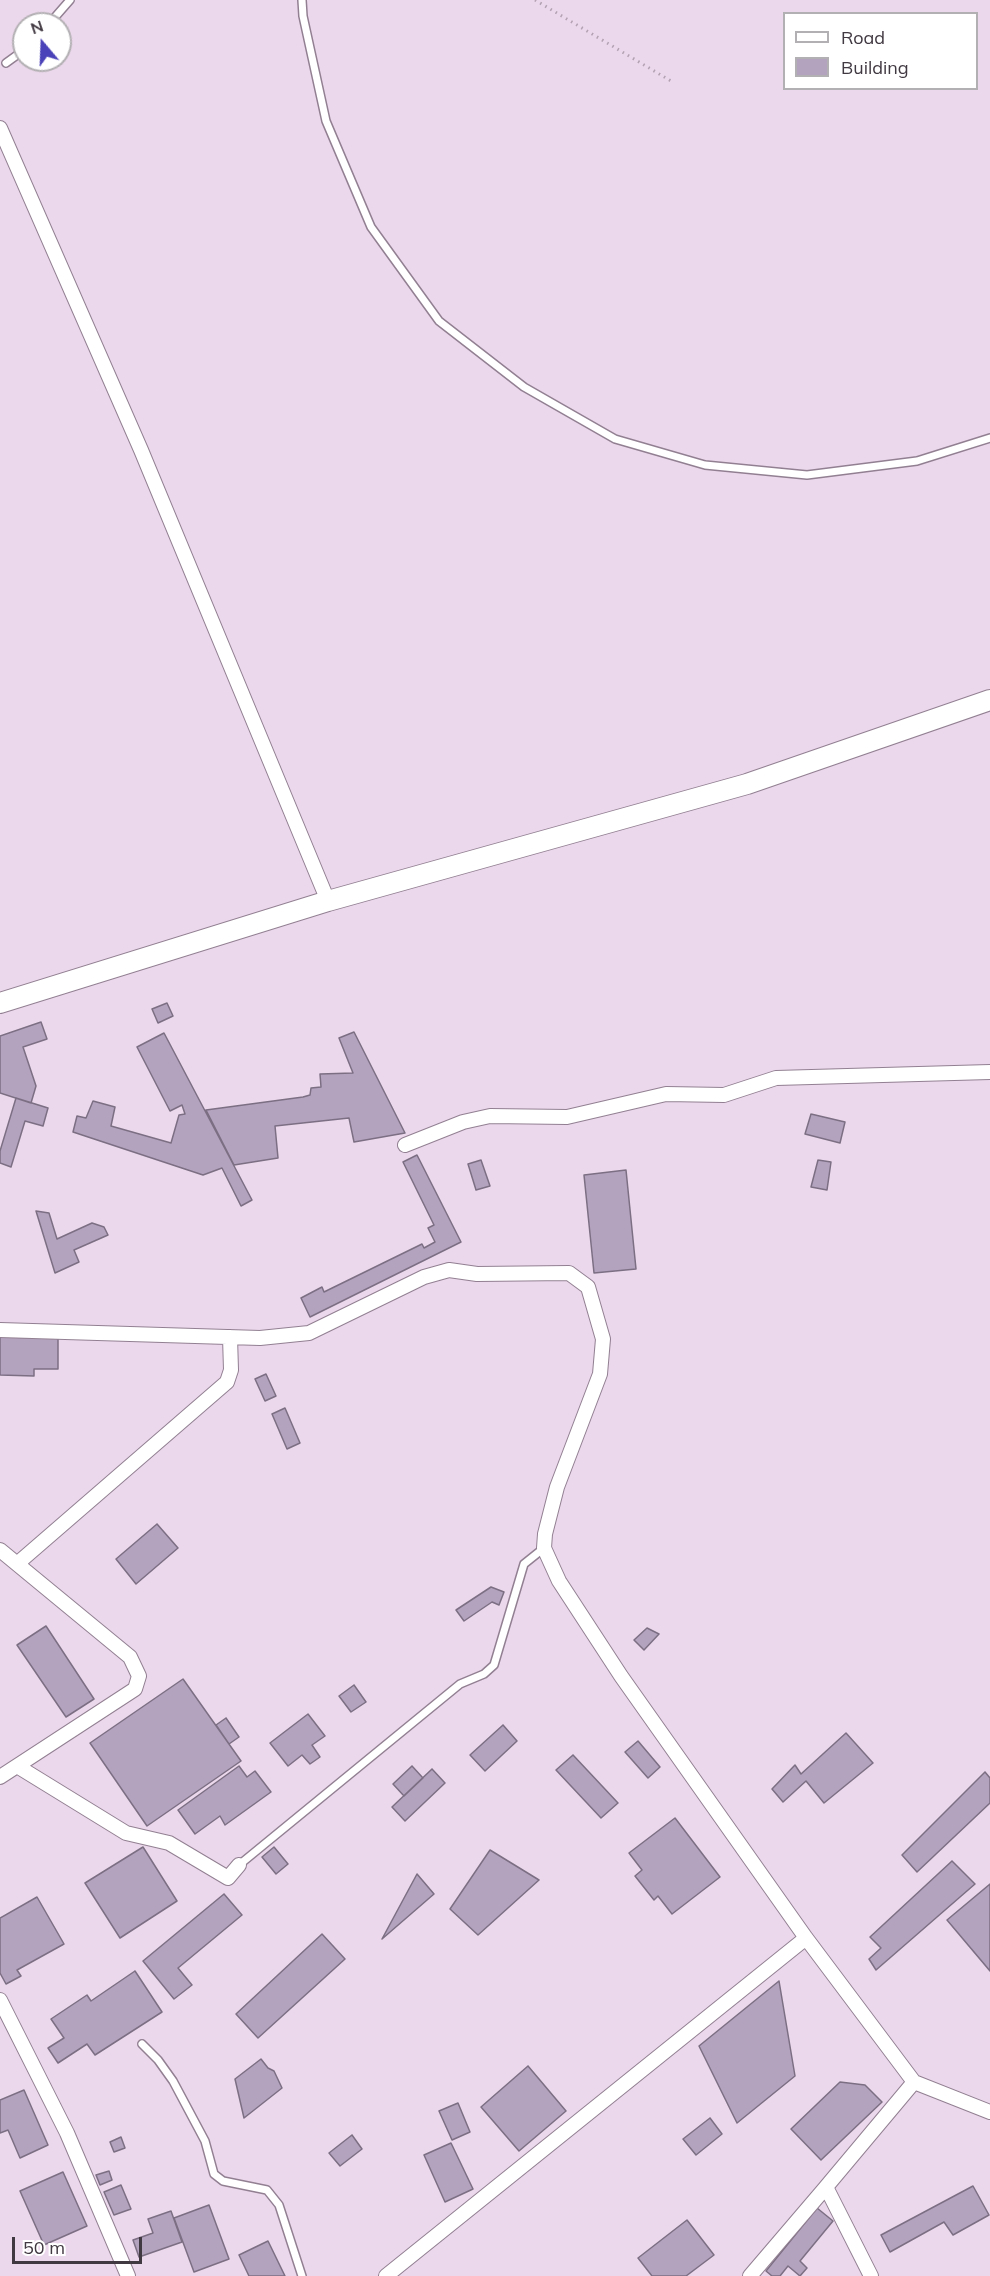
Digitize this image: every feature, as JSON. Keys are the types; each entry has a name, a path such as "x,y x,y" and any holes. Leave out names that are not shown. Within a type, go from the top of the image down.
{"main road":[{"path":"0,1004 328,902 747,784 990,700"}],"street":[{"path":"0,128 141,450 328,902"},
{"path":"405,1144 463,1122 490,1116 567,1117 666,1094 724,1095 776,1078 990,1071"},
{"path":"0,1330 260,1338 309,1333 424,1277 448,1270 477,1274 569,1273 588,1287 603,1339 600,1374 557,1487 545,1534 544,1548 559,1581 621,1676 806,1938 914,2082 990,2112"},
{"path":"18,1563 227,1382 231,1370 230,1337"},
{"path":"0,1550 130,1657 139,1676 135,1689 0,1777"},
{"path":"17,1766 126,1833 169,1843 228,1878 239,1866"},
{"path":"386,2276 806,1938"},
{"path":"0,2000 68,2133 128,2276"},
{"path":"750,2276 914,2082"},
{"path":"826,2187 871,2276"}],"lane":[{"path":"60,12 70,0"},
{"path":"302,0 303,16 326,121 371,227 439,321 524,387 615,439 705,465 807,475 917,460 990,438"},
{"path":"6,63 12,59"},
{"path":"239,1866 460,1684 484,1674 494,1665 524,1564 544,1548"},
{"path":"142,2044 158,2060 173,2081 205,2142 214,2174 223,2181 267,2190 279,2205 302,2276"}],"path":[{"path":"535,0 671,81"}],"building":[{"path":"167,1003 173,1016 158,1023 152,1009"},
{"path":"41,1022 47,1039 23,1047 36,1086 31,1103 0,1093 0,1036"},
{"path":"354,1032 405,1133 354,1142 349,1118 275,1126 278,1158 234,1165 206,1110 303,1097 310,1095 311,1088 321,1087 320,1074 353,1073 339,1038"},
{"path":"164,1033 252,1200 241,1206 222,1168 203,1175 73,1132 77,1116 86,1118 93,1101 115,1107 111,1126 171,1143 179,1115 185,1114 182,1105 170,1111 137,1047"},
{"path":"16,1098 48,1108 43,1126 25,1121 11,1167 0,1163 0,1151"},
{"path":"811,1114 845,1122 840,1143 805,1134"},
{"path":"417,1155 461,1242 310,1317 301,1298 322,1287 324,1292 422,1244 424,1248 435,1242 428,1228 434,1225 403,1162"},
{"path":"481,1160 490,1186 476,1190 468,1164"},
{"path":"818,1160 831,1162 827,1190 811,1187"},
{"path":"626,1170 636,1269 594,1273 584,1175"},
{"path":"36,1211 49,1213 57,1239 92,1223 104,1227 108,1235 74,1250 79,1262 55,1273"},
{"path":"0,1337 58,1338 58,1369 34,1369 34,1376 0,1375"},
{"path":"266,1374 276,1396 265,1401 255,1379"},
{"path":"285,1408 300,1443 287,1449 272,1414"},
{"path":"157,1524 178,1548 136,1584 116,1559"},
{"path":"491,1587 504,1592 499,1605 492,1602 464,1621 456,1610"},
{"path":"46,1626 94,1699 66,1717 17,1645"},
{"path":"647,1628 659,1634 644,1650 634,1640"},
{"path":"183,1679 241,1761 147,1826 90,1743"},
{"path":"354,1685 366,1702 351,1712 339,1696"},
{"path":"308,1714 325,1736 312,1745 320,1757 310,1764 302,1755 288,1766 270,1743"},
{"path":"226,1718 239,1737 229,1744 216,1725"},
{"path":"503,1725 517,1741 485,1771 470,1755"},
{"path":"846,1733 873,1763 824,1803 806,1781 783,1802 772,1789 795,1765 801,1774"},
{"path":"638,1741 660,1767 648,1778 625,1752"},
{"path":"573,1755 618,1803 601,1818 556,1770"},
{"path":"239,1766 247,1777 255,1771 271,1792 225,1825 220,1816 195,1834 178,1810"},
{"path":"412,1766 423,1778 404,1796 393,1784"},
{"path":"432,1769 445,1783 405,1821 392,1807"},
{"path":"985,1772 990,1778 990,1803 917,1872 902,1855"},
{"path":"675,1818 720,1877 672,1914 658,1896 654,1900 635,1876 642,1870 629,1853"},
{"path":"143,1847 177,1901 120,1938 85,1883"},
{"path":"274,1847 288,1864 276,1874 262,1857"},
{"path":"490,1850 539,1880 478,1935 450,1909"},
{"path":"952,1861 975,1884 876,1970 869,1959 881,1948 870,1937"},
{"path":"417,1874 434,1894 382,1939"},
{"path":"990,1884 990,1971 947,1920"},
{"path":"224,1894 242,1915 178,1968 192,1985 174,1999 143,1961"},
{"path":"37,1897 64,1944 17,1970 21,1976 6,1984 0,1973 0,1918"},
{"path":"322,1934 345,1959 258,2038 236,2014"},
{"path":"135,1971 162,2012 95,2055 87,2044 58,2063 48,2048 64,2038 51,2019 87,1995 91,2001"},
{"path":"779,1981 795,2076 737,2123 699,2046"},
{"path":"261,2059 268,2068 274,2071 282,2088 244,2118 235,2079"},
{"path":"528,2066 566,2111 519,2151 481,2107"},
{"path":"840,2082 865,2085 882,2102 821,2160 791,2129"},
{"path":"24,2090 48,2145 20,2158 8,2130 0,2133 0,2100"},
{"path":"458,2103 470,2132 452,2140 439,2111"},
{"path":"710,2118 722,2134 696,2155 683,2139"},
{"path":"352,2135 362,2149 340,2166 329,2153"},
{"path":"121,2137 125,2148 114,2152 110,2142"},
{"path":"451,2143 473,2189 445,2202 424,2155"},
{"path":"109,2171 112,2180 100,2185 96,2175"},
{"path":"63,2172 87,2226 44,2245 20,2191"},
{"path":"121,2185 131,2209 114,2215 104,2192"},
{"path":"973,2186 989,2215 953,2235 944,2222 890,2252 881,2235"},
{"path":"209,2205 229,2259 194,2272 174,2218"},
{"path":"817,2208 833,2221 800,2261 807,2268 800,2276 788,2266 780,2276 772,2276 766,2271"},
{"path":"171,2211 182,2242 139,2257 133,2240 153,2233 148,2219"},
{"path":"687,2220 714,2255 686,2276 652,2276 638,2258"},
{"path":"268,2241 285,2276 249,2276 239,2255"}]}
